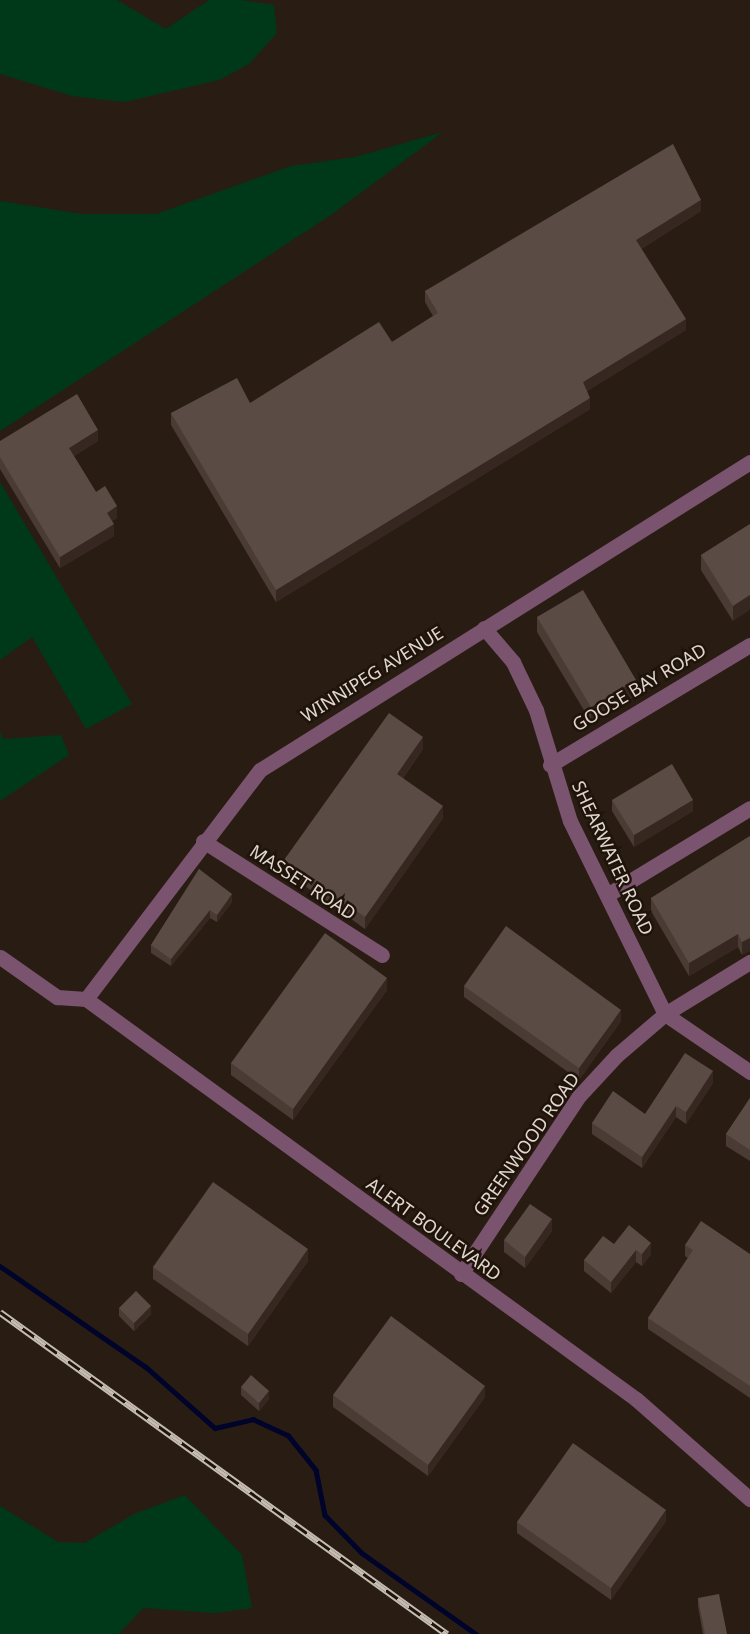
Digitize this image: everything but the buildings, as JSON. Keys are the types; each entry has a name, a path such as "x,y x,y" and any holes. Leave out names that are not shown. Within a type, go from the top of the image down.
{"street":[{"name":"WINNIPEG AVENUE","path":"86,999 203,841 260,770 750,462"},
{"name":"SHEARWATER ROAD","path":"484,628 522,681 550,765 607,895 665,1014 750,1072"},
{"name":"GOOSE BAY ROAD","path":"550,765 750,645"},
{"path":"607,895 750,808"},
{"name":"MASSET ROAD","path":"203,841 382,955"},
{"path":"0,957 57,997 86,999"},
{"name":"GREENWOOD ROAD","path":"461,1274 579,1096 665,1014 750,962"},
{"name":"ALERT BOULEVARD","path":"86,999 461,1274 636,1399 750,1499"}],"green space":[{"path":"0,0 117,0 166,29 209,0 240,0 274,5 277,33 249,64 219,80 125,102 72,96 0,74"},
{"path":"443,132 331,215 0,431 0,201 82,214 156,214 291,166 355,157"},
{"path":"0,482 132,704 86,729 32,637 0,660"},
{"path":"0,731 3,739 61,735 69,755 0,801"},
{"path":"185,1495 242,1555 252,1608 215,1613 143,1608 119,1634 0,1634 0,1506 58,1542 85,1543 134,1514"}],"waterway":[{"path":"0,1266 146,1367 215,1428 253,1419 288,1435 316,1470 325,1515 362,1553 476,1634"}],"railway":[{"path":"0,1312 447,1634"}]}
